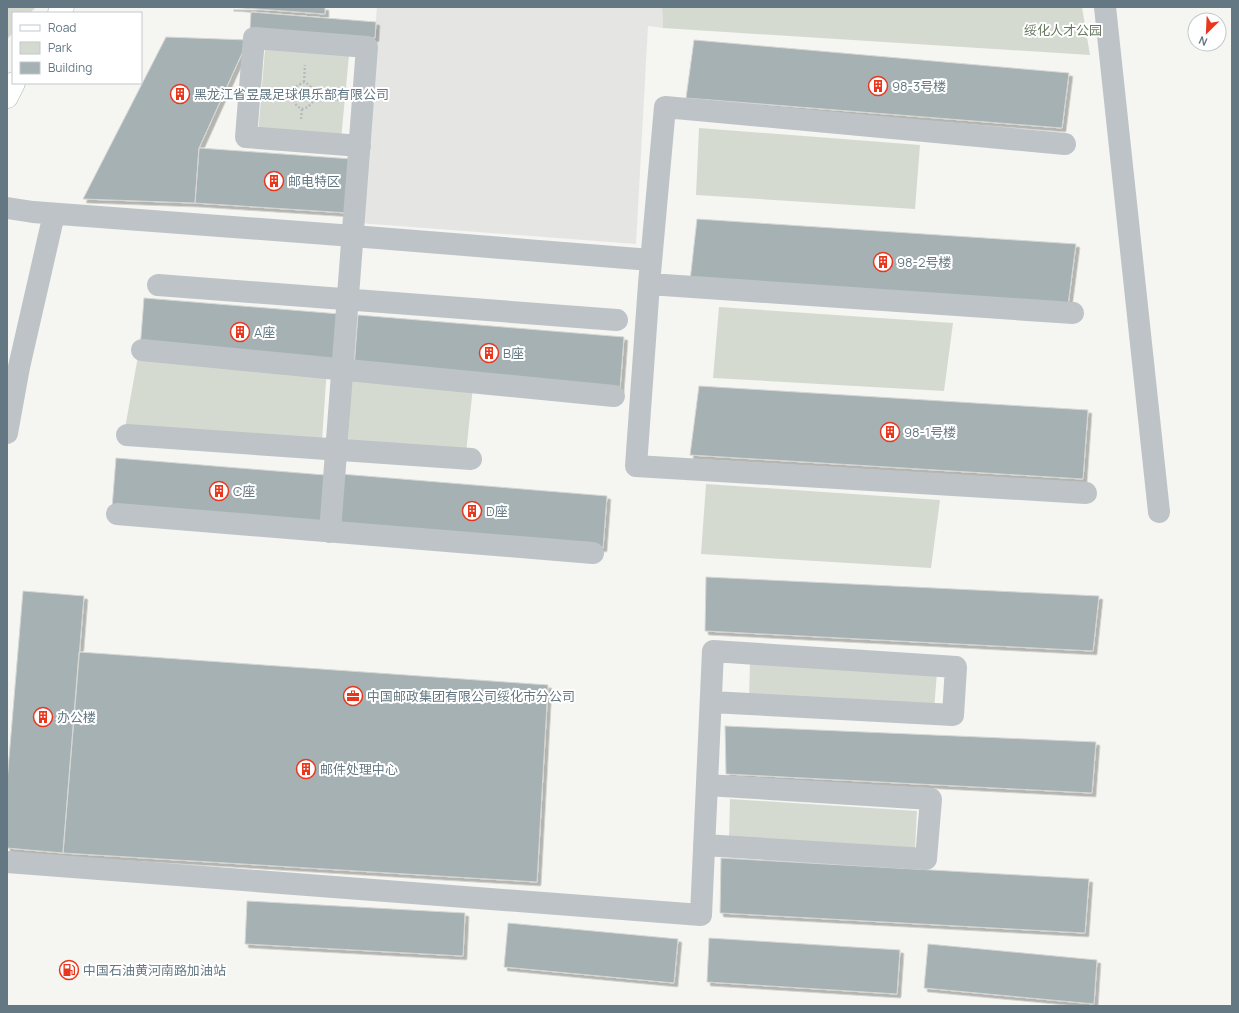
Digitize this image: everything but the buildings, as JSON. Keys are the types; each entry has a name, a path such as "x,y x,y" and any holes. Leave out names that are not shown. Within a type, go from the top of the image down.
{"main road":[{"path":"7,97 14,84"}],"street":[{"path":"1105,7 1159,512"},
{"path":"330,532 347,299 360,146 367,47 254,38 246,137 360,146"},
{"path":"1065,144 665,108 649,284 636,466 1086,493"},
{"path":"7,208 54,214 651,260"},
{"path":"7,433 19,367 54,214"},
{"path":"649,284 1074,313"},
{"path":"158,285 617,320"},
{"path":"142,350 614,396"},
{"path":"127,435 471,459"},
{"path":"117,514 594,553"},
{"path":"7,862 700,915 713,651 956,667 953,715 711,702"},
{"path":"704,845 926,859 931,799 707,785"}],"path":[{"path":"304,82 308,84 316,98 308,107 302,109 296,106 289,94 295,86 304,82"},
{"path":"316,98 363,102"}],"shaded area":[{"path":"377,7 662,7 663,28 648,26 636,244 359,223"}],"green space":[{"path":"7,7 36,7 31,12 12,12 12,34 7,39"},
{"name":"绥化人才公园","path":"662,7 1082,7 1090,55 663,28"},
{"path":"265,49 349,55 341,140 258,135"},
{"path":"699,128 920,145 915,209 696,195"},
{"path":"719,307 953,323 944,391 713,378"},
{"path":"139,351 327,368 322,440 125,428"},
{"path":"352,376 473,387 466,453 348,443"},
{"path":"706,484 940,500 931,568 701,554"},
{"path":"750,662 937,673 934,710 749,699"},
{"path":"730,799 917,811 915,848 729,837"}],"place":[{"name":"98-3号楼","path":"878,86"},
{"name":"黑龙江省昱晟足球俱乐部有限公司","path":"180,94"},
{"name":"邮电特区","path":"274,181"},
{"name":"98-2号楼","path":"883,262"},
{"name":"A座","path":"240,332"},
{"name":"B座","path":"489,353"},
{"name":"98-1号楼","path":"890,432"},
{"name":"C座","path":"219,491"},
{"name":"D座","path":"472,511"},
{"name":"中国邮政集团有限公司绥化市分公司","path":"353,696"},
{"name":"办公楼","path":"43,717"},
{"name":"邮件处理中心","path":"306,769"},
{"name":"中国石油黄河南路加油站","path":"69,970"}]}
